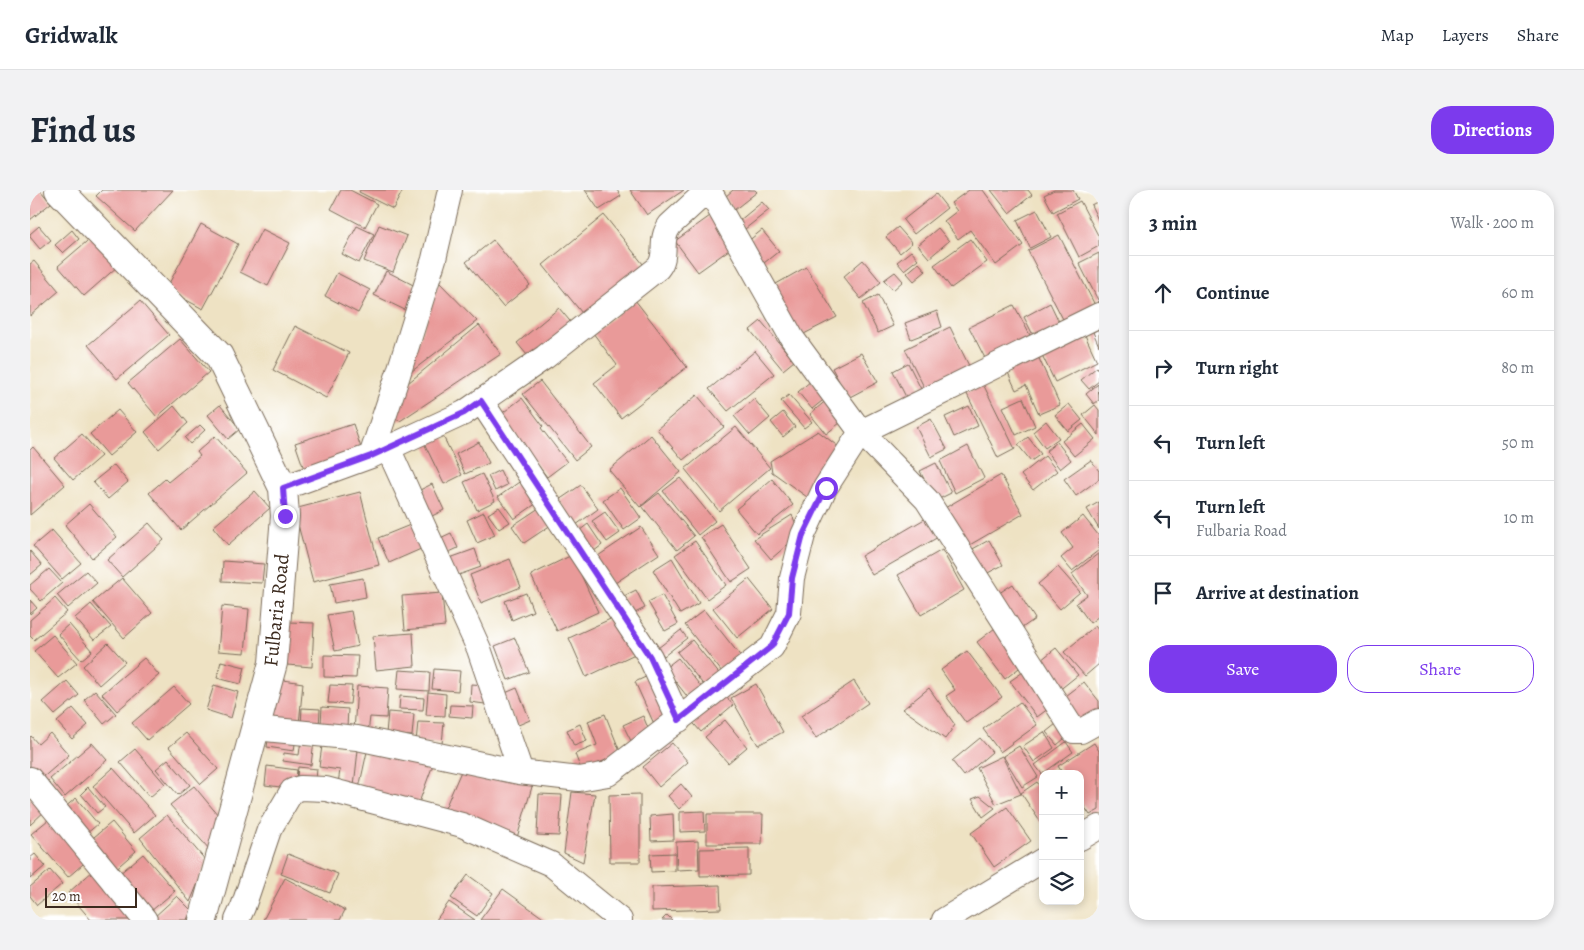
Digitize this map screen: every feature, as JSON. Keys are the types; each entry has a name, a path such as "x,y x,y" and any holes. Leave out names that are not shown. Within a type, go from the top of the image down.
{"main road":[{"name":"Fulbaria Road","path":"59,190 219,356 283,488 285,516 273,664 203,920"}],"street":[{"path":"450,190 434,259 380,452 479,649 521,772"},
{"path":"283,488 380,452 464,413 545,358 658,268 664,260 663,244 665,232 670,225 708,190 792,338 860,432 927,500 1074,731 1096,730"},
{"path":"255,728 357,738 521,772 580,779 608,774 772,646 789,613 792,578 803,535 826,488 860,432 1099,315"},
{"path":"481,401 650,657 679,720"},
{"path":"30,779 144,920"},
{"path":"236,920 243,907 269,830 292,791 300,788 326,789 462,825 551,864 620,920"},
{"path":"1084,835 1099,826"},
{"path":"944,920 1039,862"}],"building":[{"path":"30,190 40,190 51,203 30,220"},
{"path":"102,190 173,190 135,231 96,196"},
{"path":"341,190 350,190 377,204 365,227 331,209"},
{"path":"360,190 403,190 393,209 359,192"},
{"path":"585,190 617,190 621,196 599,210"},
{"path":"630,190 684,190 647,215"},
{"path":"733,190 755,190 757,192 734,210 725,197"},
{"path":"969,190 983,190 1023,245 996,265 970,230 958,239 944,221 957,211 951,203"},
{"path":"991,190 1028,190 1032,195 1009,213"},
{"path":"1054,190 1073,190 1078,199 1053,212 1044,195"},
{"path":"936,194 947,208 914,234 903,220"},
{"path":"1080,201 1099,237 1099,246 1079,257 1057,213"},
{"path":"1099,201 1099,222 1091,205"},
{"path":"762,202 769,210 745,229 739,221"},
{"path":"1037,210 1051,237 1030,248 1017,220"},
{"path":"604,215 647,269 586,318 543,265"},
{"path":"710,216 733,247 698,272 675,241"},
{"path":"201,224 238,244 203,309 166,289"},
{"path":"379,225 407,236 393,272 364,261"},
{"path":"39,226 51,240 40,249 30,237 30,234"},
{"path":"357,226 374,234 359,263 342,254"},
{"path":"898,227 912,243 900,253 886,237"},
{"path":"938,228 949,241 929,258 918,245"},
{"path":"262,229 290,243 268,286 240,272"},
{"path":"72,230 79,239 63,253 55,245"},
{"path":"762,230 779,251 764,263 747,242"},
{"path":"1059,235 1098,311 1067,327 1028,251"},
{"path":"93,236 118,266 84,296 58,266"},
{"path":"970,239 987,262 951,288 934,265"},
{"path":"493,240 530,285 503,307 466,262"},
{"path":"911,251 918,259 904,270 897,262"},
{"path":"1099,253 1099,302 1079,263"},
{"path":"863,260 881,282 861,299 843,277"},
{"path":"34,261 59,291 30,316 30,264"},
{"path":"919,263 926,271 914,281 907,273"},
{"path":"806,267 837,317 800,336 769,288"},
{"path":"386,271 421,289 409,312 374,295"},
{"path":"895,272 903,281 893,290 884,280"},
{"path":"337,273 370,290 358,313 325,296"},
{"path":"439,282 477,321 407,375"},
{"path":"878,295 893,326 878,333 863,303"},
{"path":"635,300 687,367 621,418 594,383 617,365 593,333"},
{"path":"140,301 169,335 117,379 88,345"},
{"path":"1050,303 1062,328 1036,341 1024,317"},
{"path":"1014,305 1032,339 987,362 969,327"},
{"path":"559,308 574,326 532,361 517,343"},
{"path":"937,311 942,327 911,339 905,323"},
{"path":"761,321 794,361 783,370 750,330"},
{"path":"479,325 501,354 400,421 391,417 408,383"},
{"path":"295,326 349,353 326,398 273,370"},
{"path":"950,327 972,372 927,393 905,349"},
{"path":"1099,329 1099,346 1093,332"},
{"path":"1084,333 1097,361 1055,382 1041,353"},
{"path":"180,339 209,372 157,417 128,383"},
{"path":"755,351 774,374 728,411 709,389"},
{"path":"1036,352 1060,405 1039,414 1026,385 1016,390 1005,366"},
{"path":"861,353 878,382 848,398 832,368"},
{"path":"908,363 923,393 908,401 893,371"},
{"path":"1097,367 1099,370 1099,381 1089,389 1081,380"},
{"path":"812,380 827,397 812,409 798,392"},
{"path":"540,381 591,447 575,460 523,394"},
{"path":"983,384 1015,449 998,458 966,392"},
{"path":"1098,384 1099,400 1094,404 1086,394"},
{"path":"697,395 724,427 683,460 657,429"},
{"path":"789,395 812,422 804,428 781,401"},
{"path":"522,398 543,426 541,428 567,462 547,477 500,415"},
{"path":"1023,398 1035,426 1016,435 1003,407"},
{"path":"754,399 770,418 750,435 734,416"},
{"path":"828,399 845,419 826,434 810,414"},
{"path":"1069,404 1082,420 1068,431 1055,415"},
{"path":"220,405 240,429 228,439 208,415"},
{"path":"1095,405 1099,410 1099,435 1083,415"},
{"path":"174,406 188,423 159,449 145,432"},
{"path":"969,406 978,426 954,437 945,417"},
{"path":"118,410 137,432 109,456 90,434"},
{"path":"783,412 795,427 783,437 771,422"},
{"path":"931,419 947,449 931,457 916,427"},
{"path":"1046,421 1059,438 1045,448 1033,432"},
{"path":"353,424 363,454 305,472 295,443"},
{"path":"1083,424 1095,439 1074,456 1062,441"},
{"path":"200,425 205,430 190,444 185,438"},
{"path":"736,427 770,468 719,511 685,469"},
{"path":"818,431 844,451 822,485 807,497 772,472 770,461"},
{"path":"82,434 101,456 73,480 54,458"},
{"path":"442,434 462,475 444,484 424,443"},
{"path":"651,435 681,472 640,507 609,470"},
{"path":"215,436 247,473 181,530 149,493 165,479 168,482 200,456 197,452"},
{"path":"1028,437 1041,454 1031,461 1018,445"},
{"path":"479,442 489,463 465,474 456,454"},
{"path":"1057,442 1071,460 1060,469 1046,451"},
{"path":"968,446 984,478 955,493 940,461"},
{"path":"33,447 65,485 30,515 30,450"},
{"path":"1045,456 1057,471 1033,490 1021,475"},
{"path":"1091,460 1099,471 1099,479 1076,496 1064,479"},
{"path":"936,463 951,493 935,501 920,471"},
{"path":"114,465 128,482 108,499 93,482"},
{"path":"500,470 507,485 495,491 488,476"},
{"path":"482,474 495,501 477,510 464,482"},
{"path":"1001,475 1023,514 961,550 938,512"},
{"path":"680,478 715,521 698,535 663,491"},
{"path":"772,479 793,505 757,534 736,509"},
{"path":"522,480 537,503 514,519 498,497"},
{"path":"432,484 444,510 430,517 418,491"},
{"path":"581,485 598,509 576,525 559,500"},
{"path":"620,488 641,518 624,530 603,500"},
{"path":"255,491 270,508 228,545 213,527"},
{"path":"360,492 379,565 313,582 294,509"},
{"path":"659,493 694,536 677,550 642,506"},
{"path":"1099,502 1099,529 1087,509"},
{"path":"89,504 117,537 92,558 65,525"},
{"path":"542,506 554,523 524,543 512,526"},
{"path":"499,507 510,522 499,529 488,514"},
{"path":"484,512 495,535 477,543 467,520"},
{"path":"605,512 620,533 607,542 592,521"},
{"path":"792,515 800,534 771,559 754,539"},
{"path":"1083,516 1099,536 1099,550 1072,571 1061,558 1073,548 1062,533"},
{"path":"928,517 940,536 872,575 861,556"},
{"path":"420,521 430,545 389,563 378,538"},
{"path":"149,523 164,540 122,577 107,560"},
{"path":"588,524 602,545 589,555 575,534"},
{"path":"721,524 751,569 731,582 701,537"},
{"path":"641,527 659,554 612,585 595,558"},
{"path":"52,530 81,563 62,579 33,546"},
{"path":"451,533 458,548 443,555 436,540"},
{"path":"989,540 1003,565 982,576 969,551"},
{"path":"695,541 726,585 707,599 675,555"},
{"path":"475,549 481,567 453,577 447,559"},
{"path":"942,550 964,590 921,615 898,575"},
{"path":"30,551 42,565 30,575"},
{"path":"1099,553 1099,616 1090,623 1076,603 1087,595 1072,574"},
{"path":"572,555 598,612 557,631 531,575"},
{"path":"672,558 699,603 680,614 653,570"},
{"path":"510,559 521,587 481,603 470,575"},
{"path":"223,561 264,564 262,583 222,581"},
{"path":"1058,567 1080,592 1060,609 1038,584"},
{"path":"49,569 62,583 41,601 30,589 30,585"},
{"path":"86,571 97,583 68,608 57,595"},
{"path":"122,578 152,613 124,638 93,602"},
{"path":"363,578 366,597 334,603 330,584"},
{"path":"749,579 773,609 737,638 713,608"},
{"path":"1013,584 1035,619 1016,632 993,597"},
{"path":"636,590 645,608 631,615 622,597"},
{"path":"442,593 445,626 405,630 402,596"},
{"path":"526,593 533,611 512,620 505,601"},
{"path":"662,595 678,624 665,631 648,602"},
{"path":"55,598 67,612 34,640 30,636 30,620"},
{"path":"30,600 37,608 30,614"},
{"path":"91,604 111,627 94,640 75,618"},
{"path":"222,606 249,609 245,653 218,651"},
{"path":"704,610 742,658 722,672 685,625"},
{"path":"351,611 358,646 335,651 327,615"},
{"path":"619,615 637,653 586,677 569,638"},
{"path":"289,622 314,623 312,667 287,665"},
{"path":"69,624 92,651 81,660 58,634"},
{"path":"1095,626 1099,631 1099,664 1085,676 1064,652"},
{"path":"995,628 1023,665 1005,679 977,642"},
{"path":"681,630 687,638 664,656 658,648"},
{"path":"413,633 415,666 376,670 373,636"},
{"path":"53,635 77,663 58,678 34,651"},
{"path":"515,638 529,672 508,680 495,646"},
{"path":"692,640 721,676 706,688 677,652"},
{"path":"108,643 125,662 99,685 83,666"},
{"path":"1056,648 1078,675 1058,691 1036,664"},
{"path":"967,651 1002,697 966,723 946,696 955,690 941,670"},
{"path":"324,655 358,656 356,678 324,677"},
{"path":"144,658 159,675 117,711 102,694"},
{"path":"678,658 707,694 693,704 665,668"},
{"path":"221,661 245,667 241,684 217,678"},
{"path":"434,669 460,671 458,691 432,689"},
{"path":"399,670 430,672 429,691 397,689"},
{"path":"1026,670 1052,706 1037,717 1010,681"},
{"path":"654,673 674,718 655,726 635,682"},
{"path":"277,679 303,683 299,724 272,721"},
{"path":"67,681 79,695 55,715 43,702"},
{"path":"854,681 868,703 816,738 801,716"},
{"path":"1084,682 1099,701 1099,713 1083,726 1062,699"},
{"path":"471,684 486,685 485,704 470,702"},
{"path":"756,684 783,732 758,745 731,698"},
{"path":"214,685 238,692 231,718 206,710"},
{"path":"330,685 352,686 350,704 328,703"},
{"path":"357,686 388,688 386,718 370,717 368,733 354,732"},
{"path":"174,687 189,704 147,740 132,723"},
{"path":"517,688 530,720 516,726 503,694"},
{"path":"929,688 955,725 945,739 903,709"},
{"path":"95,690 116,714 104,724 84,700"},
{"path":"721,691 733,705 701,732 689,718"},
{"path":"428,692 446,694 445,716 426,715"},
{"path":"400,696 424,698 423,710 399,709"},
{"path":"1020,702 1037,725 1000,752 983,729"},
{"path":"450,705 473,706 472,718 449,716"},
{"path":"322,707 348,709 347,727 321,725"},
{"path":"73,708 88,725 72,739 57,722"},
{"path":"302,708 320,709 319,727 301,726"},
{"path":"388,712 414,714 412,736 386,734"},
{"path":"605,714 621,754 581,770 575,754 597,745 588,721"},
{"path":"643,716 650,733 631,741 623,725"},
{"path":"725,720 747,747 728,763 705,737"},
{"path":"1061,720 1071,733 1057,745 1046,732"},
{"path":"418,722 444,723 442,744 416,742"},
{"path":"580,724 587,741 574,746 567,730"},
{"path":"1044,732 1054,748 1034,762 1023,746"},
{"path":"50,733 69,755 40,780 30,769 30,737 38,744"},
{"path":"186,733 218,769 201,784 169,747"},
{"path":"269,734 296,737 294,751 267,747"},
{"path":"980,738 992,752 964,776 952,761"},
{"path":"301,740 314,741 311,765 283,761 284,753 299,755"},
{"path":"1066,742 1073,752 1048,770 1039,770 1035,765"},
{"path":"92,743 107,760 65,797 50,779"},
{"path":"672,743 688,762 659,787 643,767"},
{"path":"1094,743 1099,751 1099,810 1090,815 1084,806 1084,770 1060,770 1058,766"},
{"path":"322,746 358,750 354,786 338,784 340,770 319,767"},
{"path":"1019,746 1038,777 1022,787 1003,756"},
{"path":"368,747 434,762 417,808 358,793"},
{"path":"135,749 165,784 150,797 120,762"},
{"path":"1002,756 1021,794 996,804 977,768"},
{"path":"168,759 190,785 178,795 156,769"},
{"path":"267,766 297,770 295,789 265,785"},
{"path":"298,767 317,769 316,779 297,776"},
{"path":"113,768 155,815 134,833 93,786"},
{"path":"462,769 534,780 516,841 442,815"},
{"path":"1037,782 1039,785 1039,820 1021,793"},
{"path":"681,784 692,797 679,809 668,796"},
{"path":"194,786 218,815 210,850 170,805"},
{"path":"88,787 105,807 97,813 81,794"},
{"path":"572,792 595,794 583,862 564,853"},
{"path":"539,794 562,795 559,836 537,835"},
{"path":"640,794 640,862 610,862 609,795"},
{"path":"980,796 995,808 983,817 972,799"},
{"path":"30,798 48,808 30,825"},
{"path":"76,798 98,824 86,834 64,808"},
{"path":"1007,807 1031,841 994,867 971,833"},
{"path":"704,811 705,831 680,832 680,812"},
{"path":"673,814 674,840 651,841 650,816"},
{"path":"707,814 763,814 762,844 707,844"},
{"path":"54,815 90,858 68,877 31,834"},
{"path":"167,815 207,862 190,902 140,838"},
{"path":"112,822 136,851 112,872 88,842"},
{"path":"698,841 699,869 677,870 676,842"},
{"path":"749,848 749,875 700,876 700,849"},
{"path":"675,853 675,871 651,872 650,854"},
{"path":"35,854 45,866 30,879 30,858"},
{"path":"143,854 175,891 151,911 119,874"},
{"path":"288,854 338,874 330,893 281,874"},
{"path":"50,870 62,884 37,905 30,896 30,887"},
{"path":"94,870 137,920 91,920 68,893"},
{"path":"468,875 493,893 477,916 451,898"},
{"path":"285,878 345,910 340,920 263,920"},
{"path":"720,885 721,909 652,911 652,887"},
{"path":"503,889 546,920 480,920"},
{"path":"177,896 191,910 187,920 154,920 153,918"},
{"path":"449,902 475,920 436,920"},
{"path":"667,915 672,920 662,920"}],"route":[{"path":"285,516 283,488 371,456 464,413 481,401 650,657 679,720 772,646 789,613 792,578 803,535 826,488"}]}
